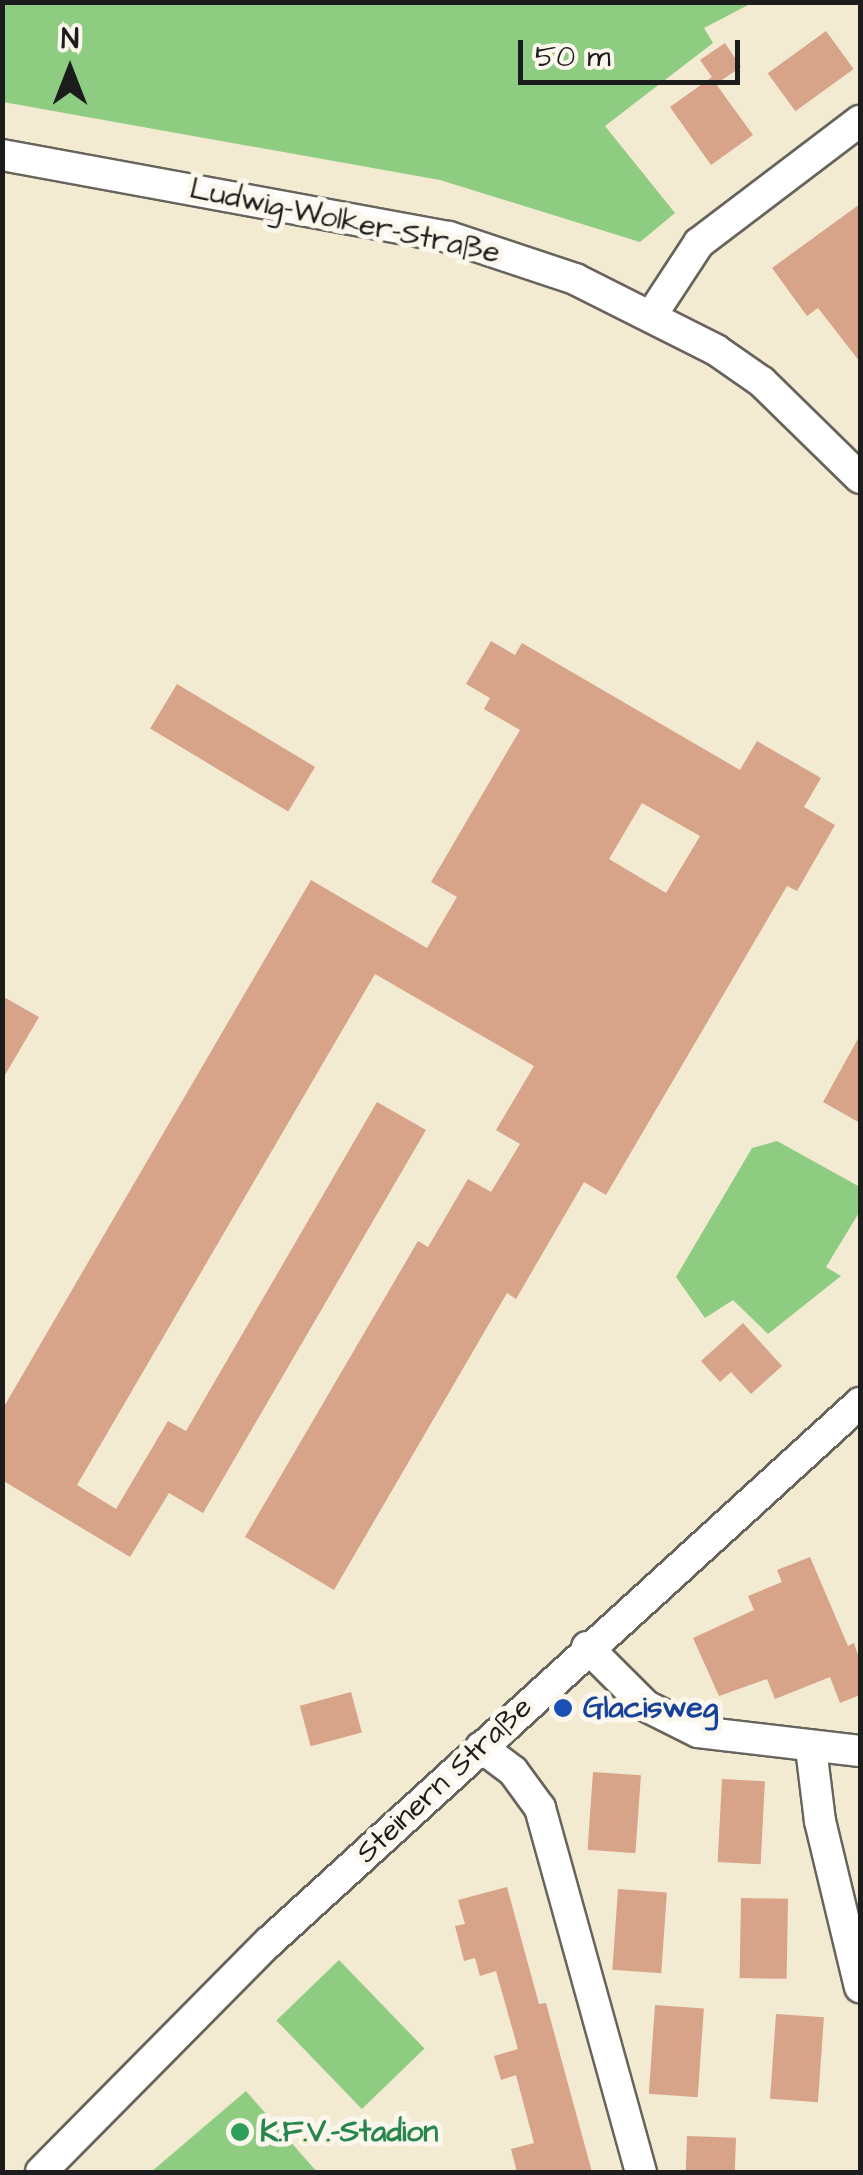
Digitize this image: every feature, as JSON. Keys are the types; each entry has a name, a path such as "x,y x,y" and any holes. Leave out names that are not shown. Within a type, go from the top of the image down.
{"street":[{"path":"653,313 699,243 860,121"},
{"name":"Ludwig-Wolker-Straße","path":"2,155 449,237 575,278 653,313 762,382 860,478"},
{"name":"Steinern Straße","path":"41,2172 269,1942 587,1647 860,1404"},
{"path":"587,1647 628,1692 672,1722 724,1739 860,1751"},
{"path":"481,1746 512,1772 540,1808 641,2172"},
{"path":"811,1748 820,1821 860,1987"}],"green space":[{"path":"2,3 752,3 704,28 713,43 605,126 675,213 640,242 440,180 3,102"},
{"path":"777,1141 860,1187 860,1211 826,1267 841,1276 768,1334 733,1300 705,1318 676,1277 752,1148"},
{"path":"339,1960 424,2048 362,2109 276,2020"},
{"name":"K.F.V.-Stadion","path":"246,2091 317,2172 151,2172"}],"building":[{"path":"826,31 854,69 795,111 768,73"},
{"path":"725,43 741,67 716,84 753,135 711,165 670,107 712,77 700,60"},
{"path":"860,204 860,362 818,308 807,316 772,268"},
{"path":"491,641 515,655 522,643 740,770 757,741 821,778 804,807 835,825 797,891 787,886 606,1195 584,1182 516,1299 507,1293 334,1590 245,1537 418,1241 428,1247 468,1179 491,1192 520,1144 496,1130 534,1066 375,974 77,1485 116,1509 168,1421 186,1431 377,1102 426,1130 203,1513 169,1493 130,1557 2,1480 2,1410 311,880 427,948 457,897 431,882 520,730 484,709 490,698 466,684","holes":["642,803 700,836 666,893 609,859"]},
{"path":"177,684 315,767 288,811 150,729"},
{"path":"2,996 39,1017 2,1080"},
{"path":"860,1035 860,1123 823,1102"},
{"path":"743,1323 782,1366 751,1394 731,1372 720,1382 701,1361"},
{"path":"810,1557 848,1646 854,1643 860,1661 860,1695 840,1703 830,1677 775,1699 767,1679 719,1696 693,1638 754,1610 748,1596 782,1582 777,1570"},
{"path":"351,1692 362,1733 311,1746 300,1706"},
{"path":"593,1772 641,1775 635,1853 588,1850"},
{"path":"722,1779 765,1781 761,1864 718,1862"},
{"path":"507,1887 539,2004 546,2003 592,2172 517,2172 511,2149 534,2143 516,2075 501,2080 494,2056 518,2049 496,1971 480,1976 475,1958 464,1961 455,1926 465,1924 458,1900"},
{"path":"618,1889 667,1892 661,1973 612,1970"},
{"path":"741,1898 788,1899 787,1979 740,1978"},
{"path":"655,2005 704,2008 698,2097 649,2094"},
{"path":"776,2014 824,2017 818,2102 770,2099"},
{"path":"687,2136 736,2138 735,2172 686,2172"}],"place":[{"name":"Glacisweg","path":"563,1708"},
{"name":"K.F.V.-Stadion","path":"240,2132"}]}
